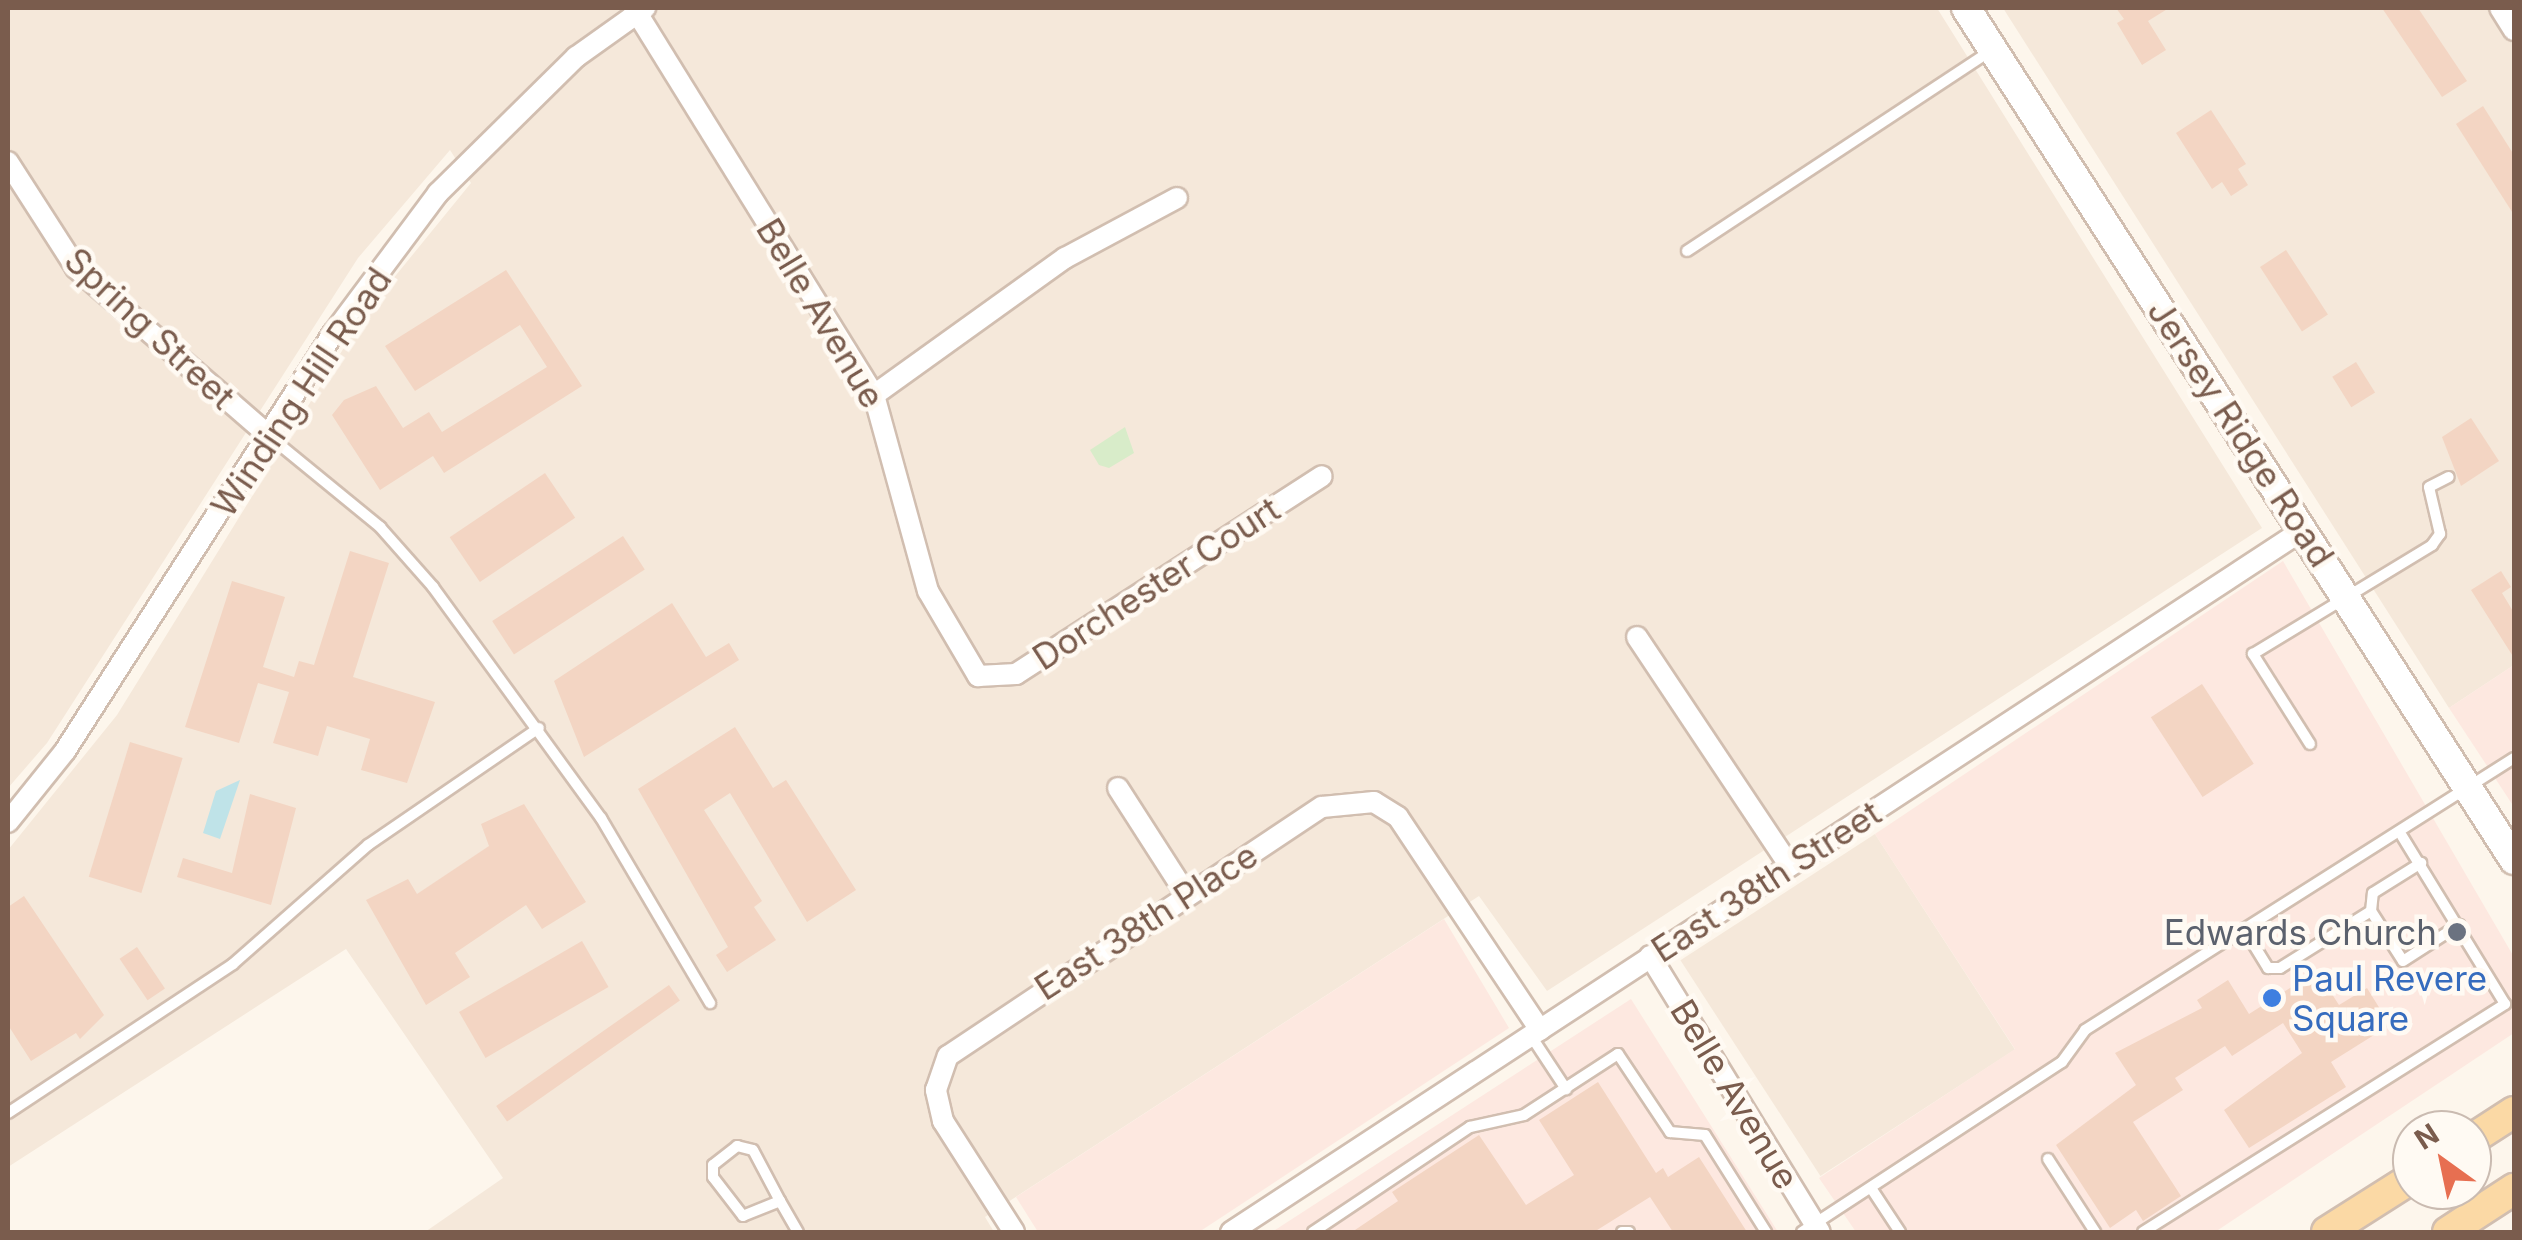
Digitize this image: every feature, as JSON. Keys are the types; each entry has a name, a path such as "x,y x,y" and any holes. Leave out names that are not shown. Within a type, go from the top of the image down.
{"main road":[{"name":"Jersey Ridge Road","path":"1966,8 2514,860"},
{"path":"2492,1126 2514,1112"},
{"path":"2448,1232 2514,1190"},
{"path":"2327,1232 2392,1191"}],"street":[{"path":"2500,8 2514,30"},
{"name":"Belle Avenue","path":"639,9 874,395 928,592 961,654 987,682"},
{"name":"Winding Hill Road","path":"8,822 65,751 269,436 438,193 576,58 639,9"},
{"name":"Spring Street","path":"8,162 76,268 269,436"},
{"path":"874,395 1066,258 1177,198"},
{"name":"Dorchester Court","path":"987,682 1016,674 1322,476"},
{"name":"East 38th Street","path":"1231,1232 2303,530"},
{"path":"1637,637 1789,865"},
{"path":"1118,788 1186,894"},
{"name":"East 38th Place","path":"1014,1232 952,1138 936,1090 959,1043 1322,807 1357,800 1386,808 1410,831 1535,1033"},
{"name":"Belle Avenue","path":"1650,956 1812,1230"}],"lane":[{"path":"1687,251 1993,50"},
{"path":"269,436 380,528 538,728 710,1003"},
{"path":"2310,744 2252,654 2432,544 2440,534 2429,487 2449,477"},
{"path":"8,1113 233,964 368,845 538,728"},
{"path":"1812,1230 2062,1062 2085,1030 2402,836 2514,758"},
{"path":"2143,1232 2505,1004 2402,836"},
{"path":"2420,863 2373,893 2372,911 2402,961 2459,925"},
{"path":"2244,930 2268,968 2280,968 2372,911"},
{"path":"1535,1033 1566,1088"},
{"path":"1313,1232 1470,1127 1524,1115 1618,1054 1670,1132 1705,1135 1766,1232"},
{"path":"780,1201 744,1216 712,1165 737,1146 753,1150 798,1232"},
{"path":"2048,1158 2095,1232"},
{"path":"1871,1188 1900,1232"}],"shaded area":[{"path":"8,8 1937,8 2262,528 1547,991 1479,896 985,1217 994,1232 425,1232 503,1178 346,949 8,1167 8,850 117,715 366,312 471,183 450,150 358,258 47,743 8,788"},
{"path":"2003,8 2514,8 2514,665 2449,708"},
{"name":"Paul Revere Square","path":"2283,561 2514,957 2514,1033 2398,1110 2392,1110 2392,1114 2215,1232 1856,1232 1819,1178 2015,1049 1875,834"},
{"path":"2514,665 2514,807 2449,708"},
{"path":"1875,834 2015,1050 1820,1176 1680,960"},
{"path":"1444,919 1509,1028 1199,1232 1038,1232 1016,1197"},
{"path":"1631,999 1778,1232 1272,1232"}],"green space":[{"path":"1125,427 1134,453 1109,468 1099,465 1090,450"}],"water":[{"path":"240,780 220,839 203,833 216,791"}],"building":[{"path":"2116,8 2169,8 2148,21 2166,50 2142,65 2117,23 2124,19"},
{"path":"2382,8 2418,8 2467,81 2442,97"},
{"path":"2483,106 2514,155 2514,215 2456,124"},
{"path":"2211,110 2246,164 2238,169 2248,185 2231,196 2222,182 2212,189 2176,133"},
{"path":"2286,250 2328,315 2302,331 2260,267"},
{"path":"506,270 582,386 444,473 433,456 380,490 332,415 344,400 376,386 403,428 429,412 442,432 547,367 520,325 415,391 385,346"},
{"path":"2356,362 2375,393 2351,407 2332,377"},
{"path":"2471,418 2499,461 2461,486 2442,437"},
{"path":"545,473 575,518 480,582 450,537"},
{"path":"623,536 645,570 514,655 492,621"},
{"path":"350,551 389,563 353,677 435,702 407,783 361,770 370,739 327,726 318,756 273,743 289,692 258,683 239,743 185,727 232,581 285,597 263,667 294,677 299,661 314,665"},
{"path":"2501,571 2511,587 2502,593 2514,613 2514,658 2471,590"},
{"path":"672,603 706,657 729,643 739,660 584,757 554,681"},
{"path":"2202,684 2254,764 2203,797 2151,717"},
{"path":"735,727 773,788 786,780 856,890 807,922 730,793 704,810 762,901 754,907 776,940 727,972 716,955 728,947 638,789"},
{"path":"130,742 183,758 141,893 89,877"},
{"path":"250,794 296,808 271,905 177,877 183,858 232,873"},
{"path":"524,804 586,902 542,929 526,905 455,953 470,977 426,1005 366,900 408,879 417,894 489,846 481,824"},
{"path":"24,896 104,1015 80,1039 76,1033 31,1061 8,1025 8,907"},
{"path":"582,941 608,987 486,1058 459,1012"},
{"path":"137,947 165,988 148,1000 120,959"},
{"path":"2317,971 2339,1005 2367,988 2390,1025 2331,1062 2346,1087 2249,1148 2224,1110 2302,1053 2283,1023 2232,1056 2225,1046 2175,1078 2183,1090 2133,1122 2181,1196 2143,1221 2136,1210 2110,1228 2056,1145 2136,1085 2115,1053 2202,1008 2197,1000 2228,980 2249,1014"},
{"path":"669,985 680,1001 507,1122 496,1106"},
{"path":"1598,1082 1656,1173 1663,1168 1668,1177 1699,1157 1747,1232 1673,1232 1650,1197 1594,1232 1352,1232 1398,1201 1392,1192 1479,1135 1526,1205 1574,1175 1539,1120"}],"place":[{"name":"Edwards Church","path":"2457,932"},
{"name":"Paul Revere Square","path":"2272,998"}]}
